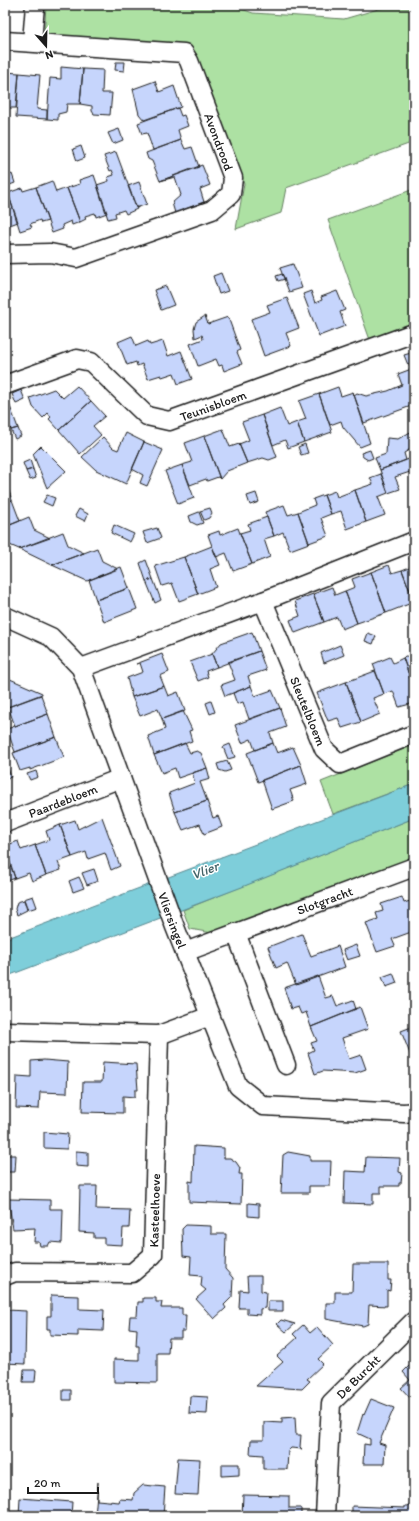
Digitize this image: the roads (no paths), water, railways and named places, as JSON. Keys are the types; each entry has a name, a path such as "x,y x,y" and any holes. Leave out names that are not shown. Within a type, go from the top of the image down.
{"street":[{"path":"32,42 35,5"},
{"name":"Avondrood","path":"5,41 184,54 189,61 233,178 231,194 212,210 76,258 50,253 5,254"},
{"name":"Teunisbloem","path":"5,385 77,359 91,362 147,416 169,421 414,333"},
{"path":"81,668 263,601 414,541"},
{"name":"Sleutelbloem","path":"263,601 324,749 340,764 414,734"},
{"name":"Vliersingel","path":"5,616 51,637 81,668 175,927 238,1086 263,1106 404,1113 414,1112"},
{"name":"Paardebloem","path":"5,823 121,778"},
{"name":"Slotgracht","path":"186,952 414,867"},
{"path":"236,933 286,1065"},
{"path":"5,1031 159,1035 210,1016"},
{"name":"Kasteelhoeve","path":"5,1276 15,1272 132,1273 153,1255 159,1035"},
{"name":"De Burcht","path":"325,1516 331,1403 414,1321"}],"water":[{"name":"Vlier","path":"414,784 414,818 242,887 5,977 5,939"}]}
